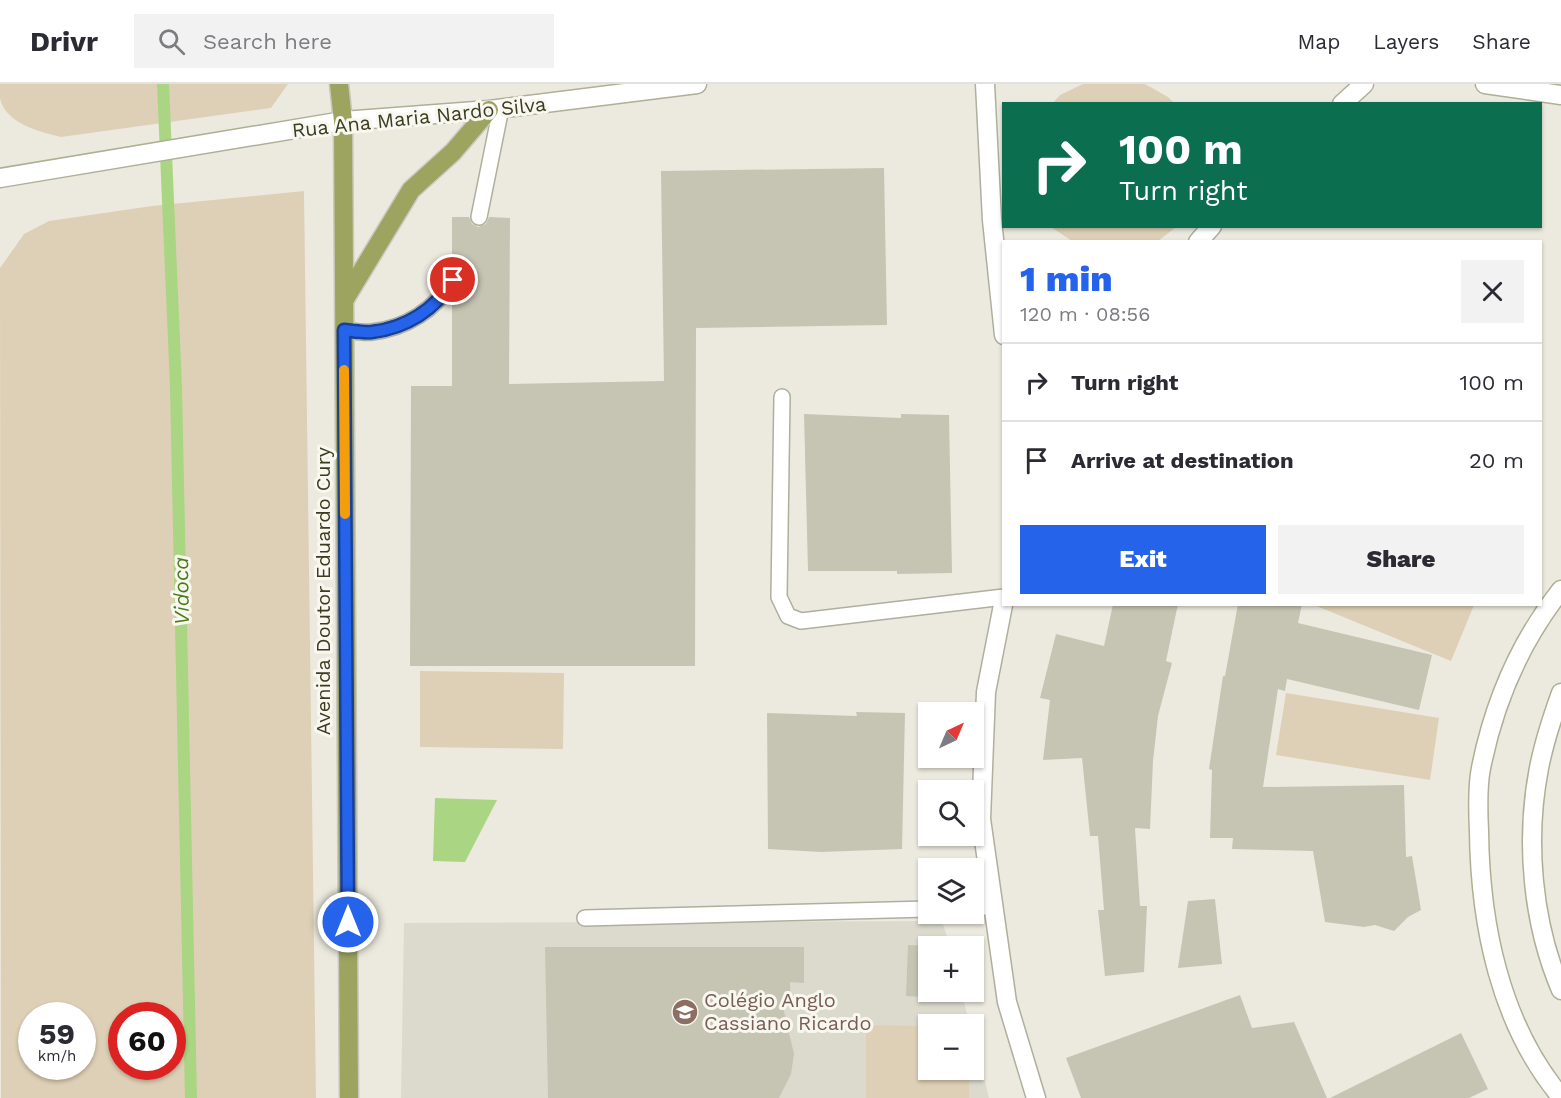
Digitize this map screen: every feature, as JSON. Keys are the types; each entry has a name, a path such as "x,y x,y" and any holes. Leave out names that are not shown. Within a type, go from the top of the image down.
{"main road":[{"name":"Avenida Doutor Eduardo Cury","path":"339,84 343,121 349,1098"},
{"path":"344,301 411,190 495,109"}],"street":[{"name":"Rua Ana Maria Nardo Silva","path":"0,178 343,121 495,109 697,84"},
{"path":"985,84 992,220 1002,316"},
{"path":"1344,102 1364,84"},
{"path":"1485,84 1561,95"},
{"path":"1200,240 1210,228"},
{"path":"1561,590 1528,636 1502,695 1489,732 1480,771 1478,810 1482,905 1490,945 1519,1030 1536,1063 1561,1097"},
{"path":"1003,606 986,692 981,819 1007,1002 1036,1098"},
{"path":"1561,693 1545,738 1538,769 1533,869 1548,951 1561,990"}],"lane":[{"path":"479,217 495,109"},
{"path":"344,330 370,332 398,326 422,315 445,293 453,280"},
{"path":"782,397 779,597 788,616 801,621 1002,599"},
{"path":"984,907 994,907"},
{"path":"585,918 918,909"}],"shaded area":[{"path":"0,84 288,84 271,108 61,137 25,125 9,114 0,98"},
{"path":"1083,84 1145,84 1173,102 1054,102 1060,95"},
{"path":"304,191 316,1098 1,1098 0,268 24,234 49,221 152,206"},
{"path":"1052,228 1175,228 1160,240 1070,240"},
{"path":"1316,606 1474,606 1451,661"},
{"path":"420,671 564,673 563,749 420,747"},
{"path":"1286,693 1439,718 1430,780 1276,755"},
{"path":"435,798 497,800 465,862 433,861"},
{"name":"Colégio Anglo Cassiano Ricardo","path":"918,921 918,924 943,924 947,936 918,936 918,1002 964,1002 967,1014 918,1014 918,1080 984,1080 984,1078 989,1098 401,1098 404,923"},
{"path":"866,1025 918,1026 918,1080 969,1080 969,1098 866,1098"}],"building":[{"path":"884,168 887,325 696,328 695,666 410,666 411,386 452,386 452,298 463,280 459,272 452,270 452,217 469,217 472,224 478,227 486,224 489,217 510,218 509,384 664,381 661,171"},
{"path":"804,414 901,418 901,414 949,415 952,573 808,571"},
{"path":"1113,606 1178,606 1166,661 1172,663 1158,716 1153,761 1150,829 1135,828 1140,906 1147,906 1144,972 1105,976 1098,910 1104,910 1098,836 1090,836 1082,758 1043,760 1050,700 1040,698 1056,634 1104,646"},
{"path":"1238,606 1302,606 1298,623 1432,655 1419,710 1287,679 1285,691 1278,689 1263,787 1404,785 1406,857 1412,856 1421,910 1408,917 1394,931 1375,925 1364,927 1325,922 1313,851 1232,849 1233,838 1210,838 1212,770 1209,769 1223,676 1225,676"},
{"path":"856,712 905,713 902,849 821,852 768,849 767,713 857,716"},
{"path":"1215,899 1222,964 1178,968 1188,901"},
{"path":"908,945 918,945 918,997 906,996"},
{"name":"Colégio Anglo Cassiano Ricardo","path":"545,947 804,947 804,983 790,982 791,1006 783,1007 794,1054 791,1074 779,1098 548,1098"},
{"path":"1240,995 1252,1028 1294,1022 1327,1098 1081,1098 1066,1058"},
{"path":"1461,1033 1488,1089 1469,1098 1330,1098"}],"waterway":[{"name":"Vidoca","path":"163,84 176,387 191,1098"}],"slow traffic":[{"path":"344,370 345,514"}],"place":[{"name":"Colégio Anglo Cassiano Ricardo","path":"685,1012"}],"route":[{"path":"348,922 344,330 370,332 398,326 422,315 445,293 453,280"}]}
